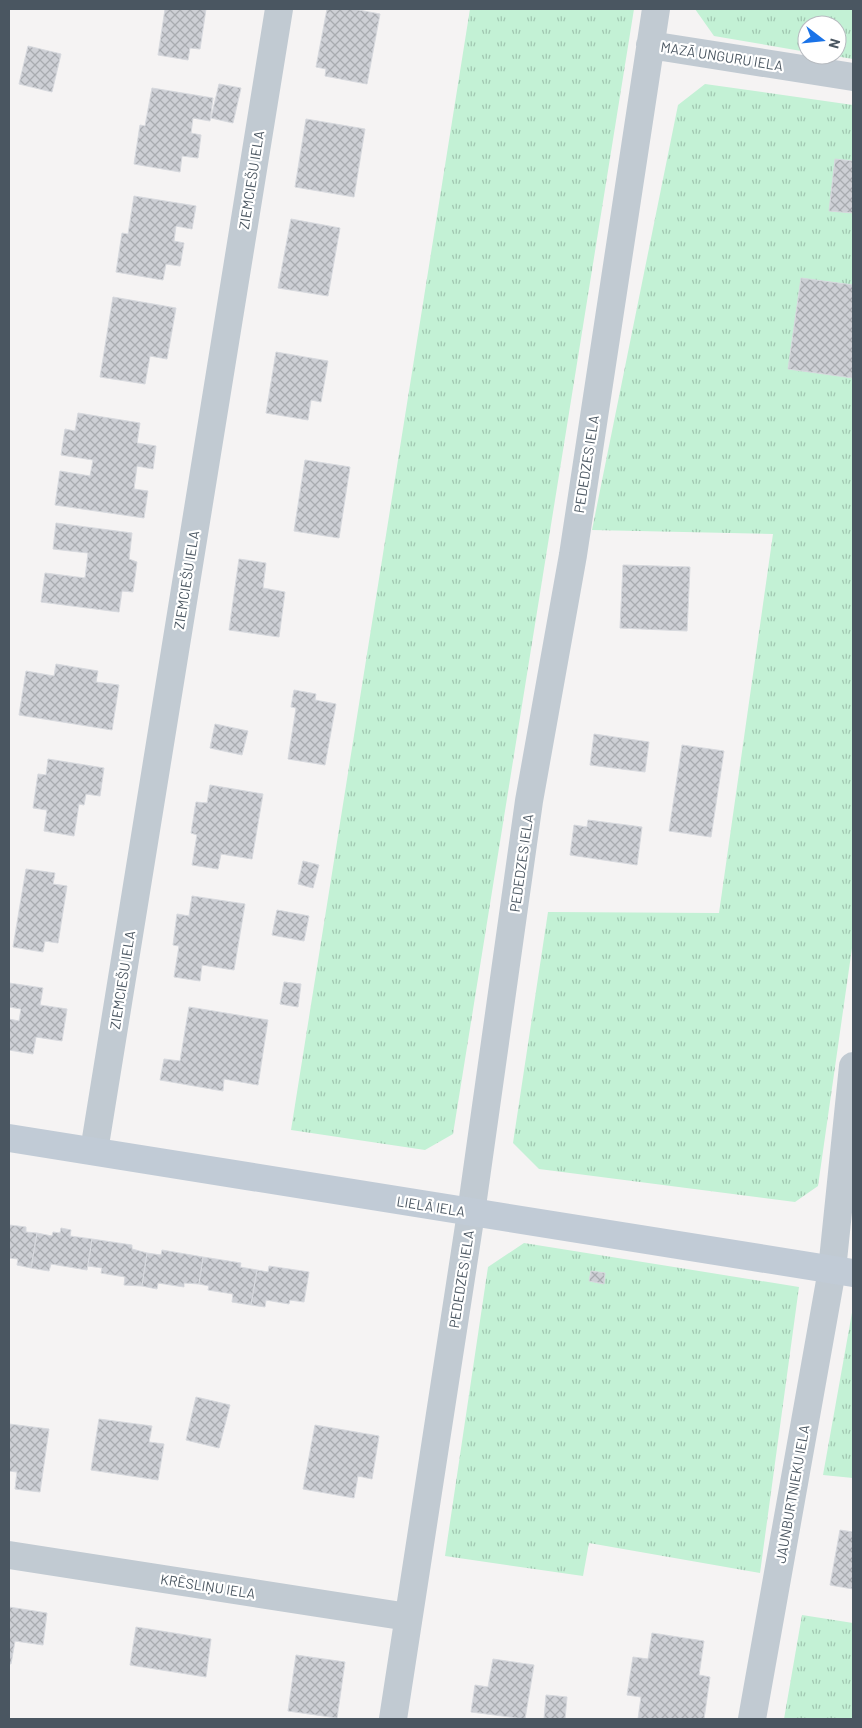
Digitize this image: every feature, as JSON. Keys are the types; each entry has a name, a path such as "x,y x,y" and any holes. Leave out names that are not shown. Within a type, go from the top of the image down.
{"street":[{"name":"ZIEMCIEŠU IELA","path":"94,1151 279,9"},
{"name":"PEDEDZES IELA","path":"393,1719 471,1212 529,801 573,555 656,9"},
{"name":"MAZĀ UNGURU IELA","path":"650,45 853,77"},
{"name":"JAUNBURTNIEKU IELA","path":"752,1719 843,1271 853,1066"},
{"name":"LIELĀ IELA","path":"9,1138 843,1271"},
{"name":"KRĒSLIŅU IELA","path":"9,1555 408,1617"}],"green space":[{"path":"470,9 634,9 453,1134 425,1150 291,1130"},
{"path":"695,9 853,9 853,59 847,58 847,15 797,15 797,50 714,36"},
{"path":"705,84 853,105 853,941 818,1186 795,1202 539,1169 513,1143 548,912 719,913 773,534 592,530 678,105"},
{"path":"524,1243 799,1287 760,1573 589,1543 583,1576 445,1556 488,1267"},
{"path":"853,1307 853,1478 823,1475"},
{"path":"802,1615 853,1623 853,1719 784,1719"}],"building":[{"path":"165,9 206,9 200,49 190,48 188,60 158,55"},
{"path":"327,9 353,9 380,14 367,84 325,76 326,69 316,67"},
{"path":"28,46 61,54 52,92 19,84"},
{"path":"219,84 241,88 233,123 211,118"},
{"path":"152,88 213,98 210,121 193,118 191,133 201,135 198,158 182,156 180,172 134,164 140,125 145,126"},
{"path":"306,119 365,129 354,197 295,187"},
{"path":"835,159 853,161 853,213 829,211"},
{"path":"134,196 196,206 192,229 176,226 174,241 184,243 180,266 166,264 163,280 116,272 122,233 128,234"},
{"path":"291,219 340,228 328,296 278,288"},
{"path":"801,278 853,285 853,378 788,369"},
{"path":"113,297 176,308 167,359 150,356 145,384 100,377"},
{"path":"276,352 328,361 321,402 311,400 308,420 266,413"},
{"path":"78,413 140,423 137,443 156,446 153,469 137,466 134,489 148,491 144,518 55,505 60,471 90,476 93,460 61,455 65,429 75,431"},
{"path":"305,460 350,467 339,538 294,531"},
{"path":"56,523 132,533 129,559 137,562 133,592 122,591 119,612 41,602 45,573 85,578 88,553 53,549"},
{"path":"239,559 266,563 263,588 285,592 279,637 229,630"},
{"path":"623,565 690,567 687,631 620,628"},
{"path":"56,664 98,671 96,682 119,685 112,730 19,715 26,671 54,676"},
{"path":"294,690 316,694 315,700 336,704 325,765 288,759 296,708 291,707"},
{"path":"215,724 248,731 242,755 210,748"},
{"path":"594,734 649,742 645,772 590,765"},
{"path":"682,745 724,751 711,837 669,831"},
{"path":"48,759 104,768 100,796 86,794 84,805 79,804 74,836 44,831 47,810 33,808 38,774 46,775"},
{"path":"210,785 263,794 252,859 221,854 218,869 192,865 197,835 191,833 196,802 207,803"},
{"path":"588,820 642,827 637,865 570,855 574,825 587,827"},
{"path":"303,861 319,865 313,888 298,884"},
{"path":"26,869 55,873 53,884 67,886 58,943 45,941 43,952 13,947"},
{"path":"192,896 245,904 234,970 202,965 200,981 174,977 179,946 173,945 177,914 189,916"},
{"path":"277,910 309,916 304,941 272,935"},
{"path":"284,982 301,984 298,1007 280,1004"},
{"path":"9,983 43,988 40,1005 67,1009 62,1041 36,1037 33,1054 9,1050 9,1019 19,1021 21,1009 9,1007"},
{"path":"189,1007 268,1020 258,1085 224,1079 223,1091 160,1080 164,1059 180,1061"},
{"path":"9,1225 26,1227 26,1232 37,1233 31,1268 17,1265 18,1259 9,1258"},
{"path":"61,1228 71,1230 70,1236 92,1239 87,1270 51,1264 49,1271 31,1268 37,1233 52,1236 53,1232 60,1233"},
{"path":"92,1239 132,1245 132,1249 147,1253 142,1286 124,1285 125,1277 101,1273 102,1268 88,1266"},
{"path":"162,1250 203,1257 199,1284 184,1283 184,1287 158,1283 157,1289 142,1286 147,1253 161,1255"},
{"path":"203,1257 241,1263 240,1267 257,1270 251,1305 232,1302 233,1294 208,1290 209,1286 199,1284"},
{"path":"269,1266 309,1272 304,1302 290,1300 289,1304 266,1300 265,1307 251,1305 257,1270 268,1272"},
{"path":"591,1271 605,1273 604,1284 589,1281"},
{"path":"196,1397 230,1405 219,1448 186,1440"},
{"path":"99,1419 152,1426 149,1442 164,1444 158,1480 91,1470"},
{"path":"9,1424 49,1429 40,1492 15,1489 17,1472 9,1471"},
{"path":"315,1425 379,1436 372,1479 358,1476 354,1498 303,1489"},
{"path":"840,1530 853,1532 853,1589 830,1585"},
{"path":"9,1607 47,1613 43,1645 15,1641 11,1664 9,1664"},
{"path":"136,1627 211,1639 206,1677 130,1665"},
{"path":"652,1633 704,1641 699,1675 710,1677 704,1719 638,1719 641,1697 627,1695 633,1657 648,1659"},
{"path":"296,1655 345,1662 337,1718 288,1711"},
{"path":"493,1659 534,1665 525,1719 471,1712 475,1685 488,1687"},
{"path":"546,1695 567,1697 565,1719 544,1719"}]}
